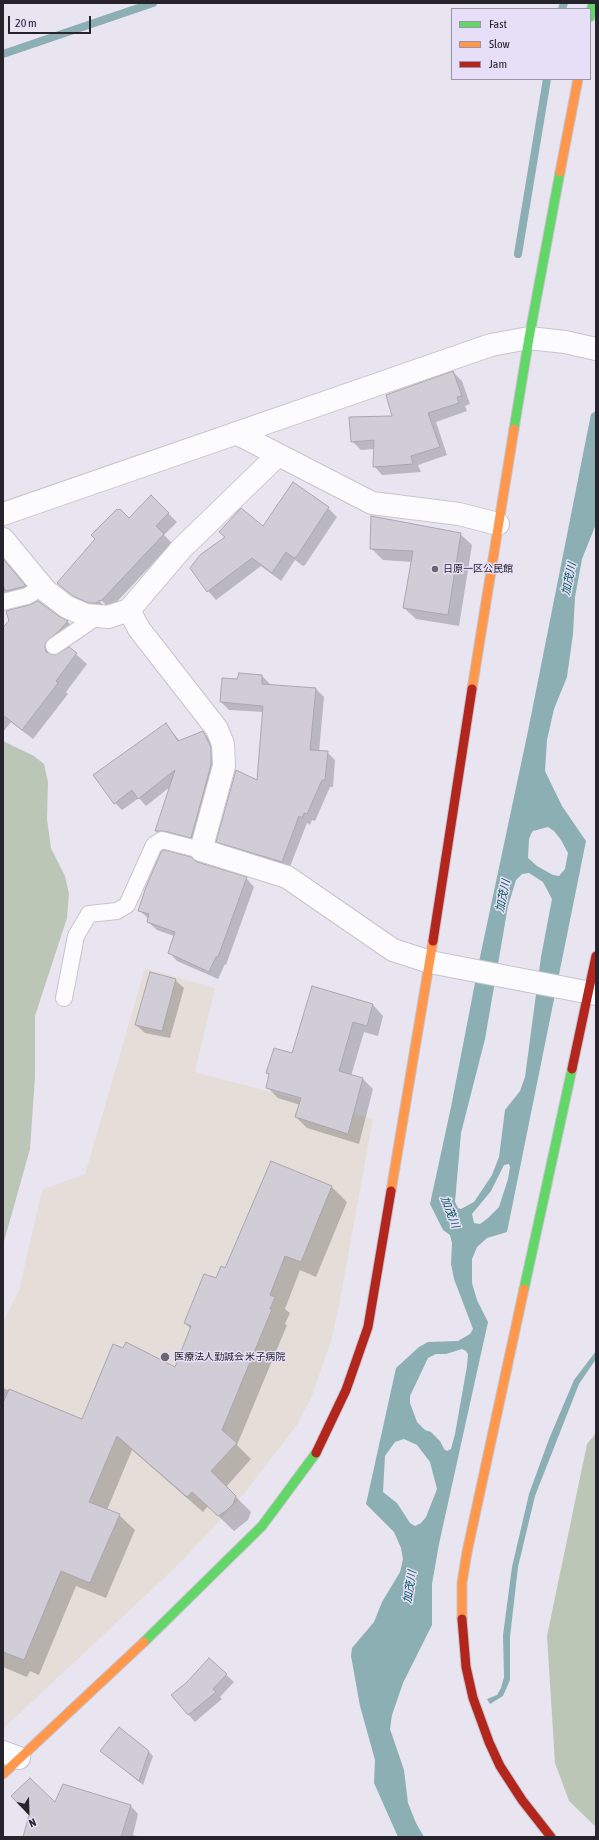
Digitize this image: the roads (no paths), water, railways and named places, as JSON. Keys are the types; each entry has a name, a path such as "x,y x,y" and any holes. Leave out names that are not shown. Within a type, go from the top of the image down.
{"street":[{"path":"3,1774 11,1755 161,1626 262,1526 318,1450 346,1390 368,1327 430,962 498,524 529,338 578,80"},
{"path":"3,514 491,345 529,338 565,342 596,349"},
{"path":"236,433 372,503 459,514 498,524"},
{"path":"3,539 42,587 66,607 86,615 108,617 129,610 182,548 278,455"},
{"path":"129,610 139,629 217,729 223,744 224,766 201,850 287,877 393,950 430,962 585,992"},
{"path":"551,1837 522,1800 500,1766 473,1698 466,1667 462,1623 462,1583 467,1552 585,992 596,956"}],"lane":[{"path":"3,602 27,596 42,587"},
{"path":"54,646 98,616"},
{"path":"64,998 76,936 89,914 118,911 127,905 154,846 162,840 201,850"}],"water":[{"name":"加茂川","path":"596,411 596,524 582,559 575,597 573,634 567,677 554,709 547,740 545,771 562,806 586,841 507,1232 487,1238 477,1247 472,1259 472,1283 477,1300 488,1322 439,1544 432,1584 432,1625 403,1683 392,1715 390,1729 404,1770 408,1803 416,1823 424,1837 398,1837 374,1783 375,1760 360,1706 351,1656 352,1648 374,1622 382,1602 400,1572 403,1559 401,1548 394,1532 366,1504 396,1368 419,1347 428,1342 458,1341 470,1334 473,1329 454,1279 451,1264 452,1243 450,1235 443,1230 430,1204 528,731 591,414","holes":["548,827 554,831 561,840 568,853 565,869 559,876 553,875 537,866 528,858 529,839 533,831","529,873 543,882 552,899 541,957 525,1077 520,1091 505,1110 499,1157 492,1175 474,1202 461,1209 458,1208 455,1202 461,1133 485,1039 508,906 516,880 522,874","509,1164 510,1167 508,1179 499,1207 480,1224 474,1223 472,1214 491,1191 504,1165","462,1349 468,1354 455,1434 451,1449 447,1451 431,1432 425,1430 417,1422 410,1403 410,1396 428,1358 436,1354 446,1354","404,1439 417,1445 430,1462 437,1489 426,1517 421,1523 415,1526 410,1523 397,1503 383,1492 385,1456 395,1442"]},
{"path":"596,1351 596,1359 579,1384 535,1496 518,1567 510,1637 510,1680 503,1696 490,1704 487,1699 497,1695 504,1677 503,1635 512,1567 529,1494 549,1439 574,1380"}],"waterway":[{"path":"3,54 153,3"},
{"path":"562,8 564,3"},
{"path":"518,254 547,80"}],"place":[{"name":"日原一区公民館","path":"435,569"},
{"name":"医療法人勤誠会 米子病院","path":"165,1357"}]}
